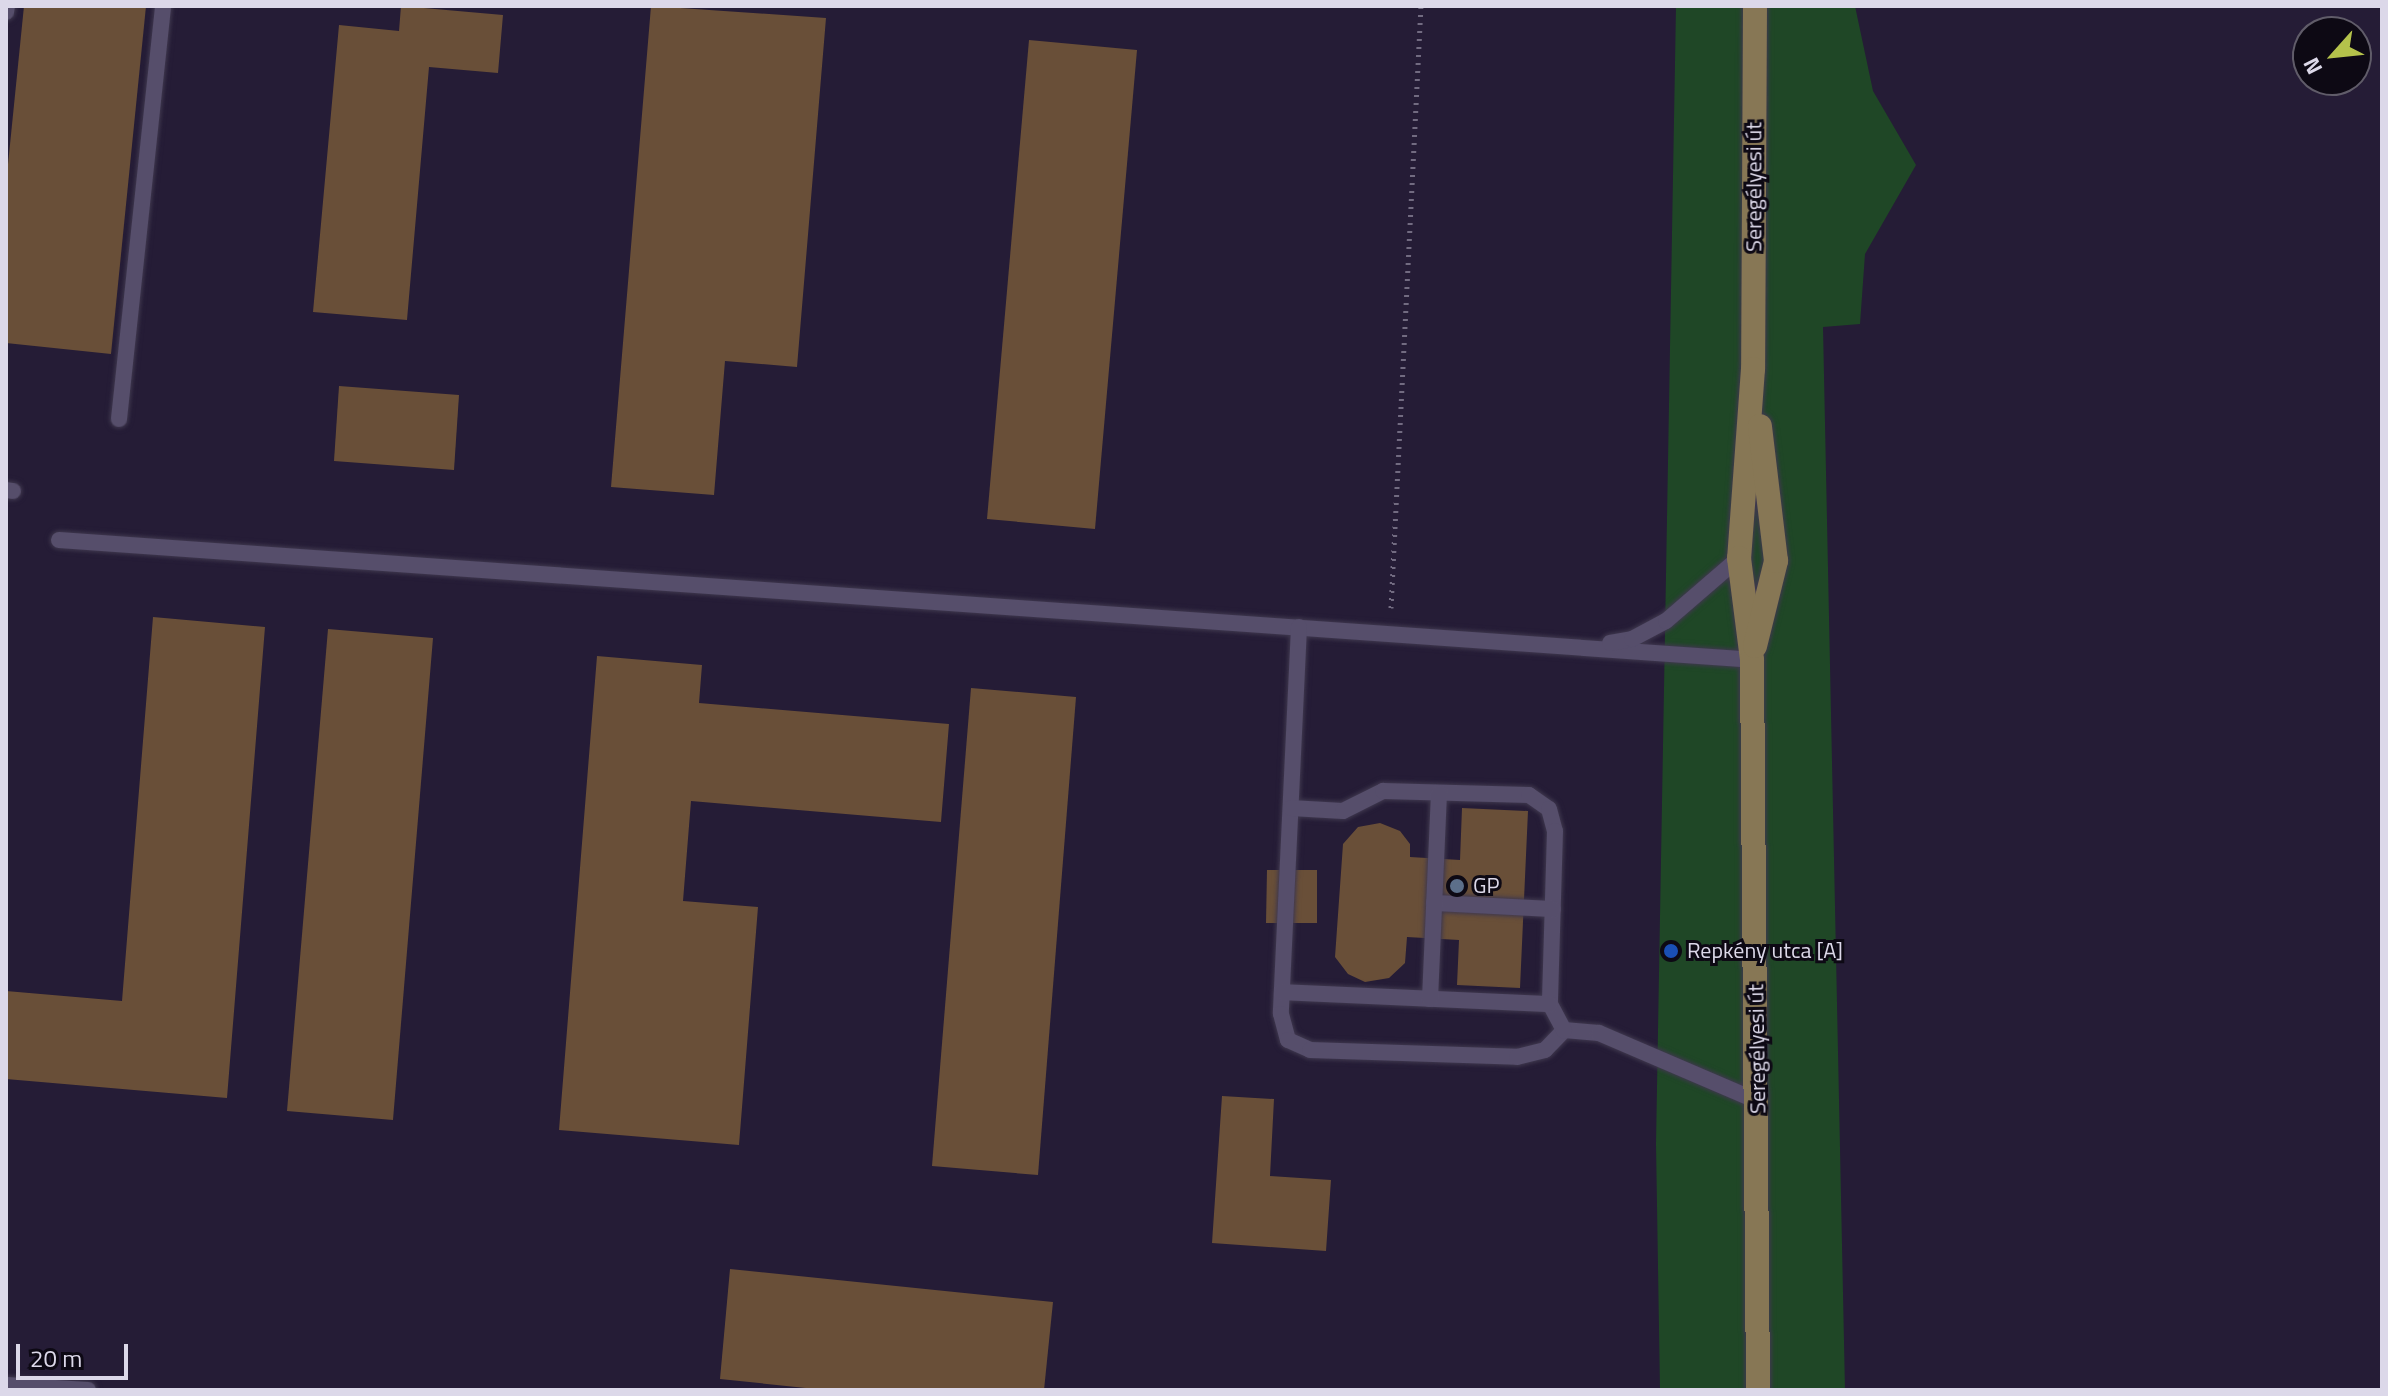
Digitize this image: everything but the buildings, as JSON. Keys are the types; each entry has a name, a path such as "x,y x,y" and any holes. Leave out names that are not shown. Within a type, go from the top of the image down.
{"main road":[{"name":"Seregélyesi út","path":"1755,6 1753,369 1739,558 1752,660 1758,1390"},
{"name":"Seregélyesi út","path":"1752,660 1776,561 1753,369"}],"lane":[{"path":"119,419 163,6"},
{"path":"59,540 1752,660"},
{"path":"1589,648 1632,639 1666,621 1739,558"},
{"path":"1299,627 1281,1014 1288,1040 1310,1050 1517,1057 1545,1050 1564,1030"},
{"path":"1291,808 1343,811 1383,791 1529,795 1549,809 1555,831 1550,1004 1564,1030"},
{"path":"1430,999 1439,793"},
{"path":"1434,903 1553,909"},
{"path":"1282,992 1550,1004"},
{"path":"1564,1030 1599,1033 1758,1101"},
{"path":"6,1385 88,1390"}],"path":[{"path":"1389,634 1421,6"}],"green space":[{"path":"1676,6 1855,6 1873,91 1916,165 1865,254 1860,324 1823,327 1845,1390 1660,1390 1656,1144"}],"place":[{"name":"GP","path":"1457,886"},
{"name":"Repkény utca [A]","path":"1671,951"}]}
